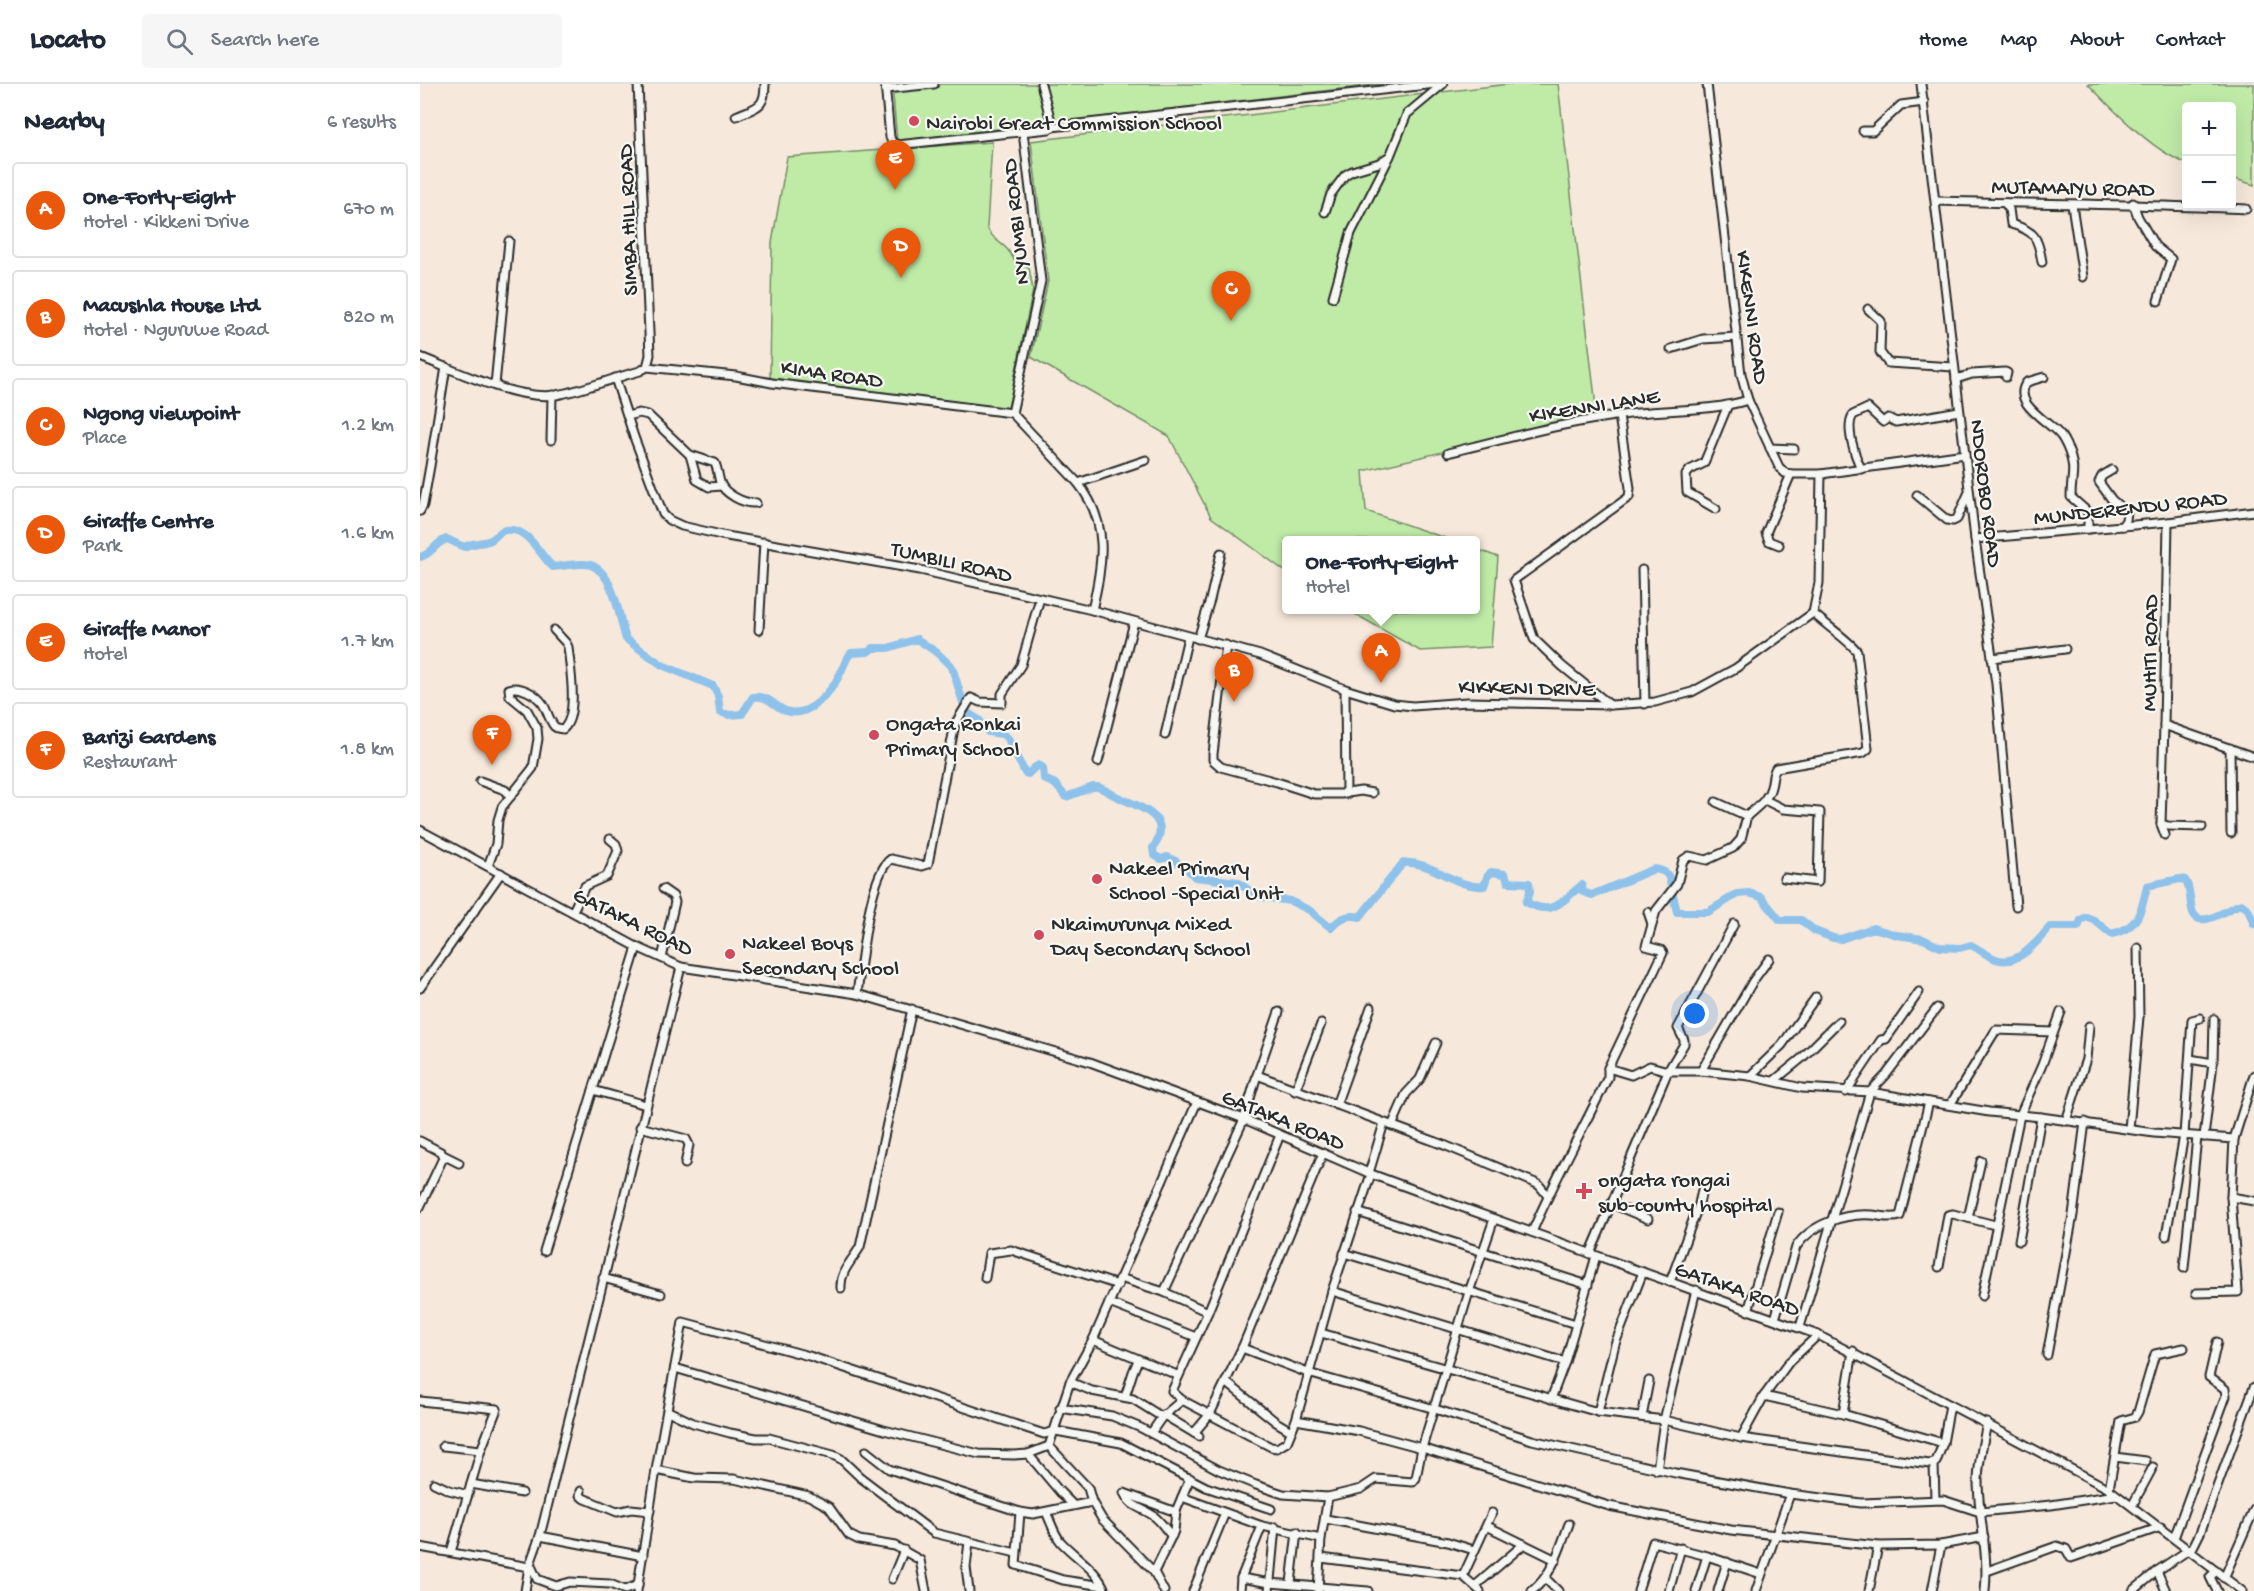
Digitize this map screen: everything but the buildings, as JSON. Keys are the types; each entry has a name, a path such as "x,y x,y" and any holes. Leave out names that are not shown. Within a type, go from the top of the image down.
{"street":[{"name":"SIMBA HILL ROAD","path":"638,84 650,355 647,367"},
{"path":"736,116 762,103 765,98 765,84"},
{"path":"934,84 885,87 892,142 897,145 1023,132 1436,84"},
{"path":"1041,84 1047,112 1053,122 1052,127"},
{"path":"1333,297 1351,233 1390,156 1407,114 1443,84"},
{"name":"KIKENNI ROAD","path":"1707,84 1741,374 1748,400 1770,448 1782,471 1791,474"},
{"name":"NDOROBO ROAD","path":"1922,84 1959,411 1992,658 2016,906"},
{"path":"1863,131 1873,131 1901,105 1924,102"},
{"name":"NYUMBI ROAD","path":"1012,413 1041,281 1023,132"},
{"path":"1324,212 1331,194 1345,175 1379,163 1390,156"},
{"name":"MUTAMAIYU ROAD","path":"1936,201 2072,205 2133,204 2246,209"},
{"path":"2005,203 2011,224 2028,229 2034,235 2038,242 2042,262"},
{"path":"2133,204 2155,246 2170,259 2158,301"},
{"path":"2072,205 2083,277"},
{"path":"495,385 509,241"},
{"path":"1868,309 1881,321 1880,352 1888,363 1954,367"},
{"path":"1671,349 1703,339 1737,337"},
{"path":"420,357 522,394 552,395 640,371 647,367"},
{"path":"420,511 427,486 446,367"},
{"name":"KIMA ROAD","path":"647,367 736,376 772,383 1012,413"},
{"path":"1956,379 1972,374 2005,372 2006,377"},
{"path":"2044,377 2027,381 2023,388 2024,397 2028,406 2060,434 2064,441 2074,469 2071,497 2088,512 2088,529"},
{"path":"615,378 628,416 639,413 648,415 690,455 716,463 721,486 741,502 756,503"},
{"path":"551,440 552,395"},
{"name":"KIKENNI LANE","path":"1448,453 1562,424 1728,405 1748,400"},
{"path":"1716,509 1687,492 1685,479 1690,470 1704,463 1728,405"},
{"path":"1861,469 1854,450 1850,421 1853,415 1868,408 1883,422 1888,418 1896,422 1959,411"},
{"path":"1012,413 1078,483 1093,509 1103,551 1101,572 1092,609"},
{"name":"TUMBILI ROAD","path":"628,416 663,514 682,526 920,570 1092,609 1188,637 1226,645"},
{"path":"1611,705 1562,666 1534,639 1514,580 1629,497 1630,488 1618,416"},
{"path":"1770,448 1794,449"},
{"path":"1779,545 1769,541 1766,533 1791,474 1821,474 1965,454"},
{"path":"690,455 696,480 709,487 721,486"},
{"path":"1078,483 1146,460"},
{"path":"2112,470 2100,478 2099,482 2112,500 2127,514 2122,526"},
{"path":"1532,1232 1608,1077 1608,1068 1663,953 1661,950 1647,947 1646,942 1658,907 1677,884 1683,860 1689,856 1707,860 1733,848 1741,839 1747,816 1765,800 1771,789 1776,768 1863,753 1868,749 1857,651 1813,613 1819,583 1821,474"},
{"path":"1917,495 1947,520 1953,521 1957,519 1970,490"},
{"name":"MUNDERENDU ROAD","path":"1975,540 2168,522 2254,511"},
{"name":"MUHITI ROAD","path":"2168,522 2164,725 2254,758"},
{"path":"759,630 764,542"},
{"path":"1198,639 1221,553"},
{"path":"1642,570 1645,704"},
{"path":"857,994 872,900 879,874 891,859 922,866 930,861 953,734 960,716 973,698 980,702 1002,703 1002,694 1021,665 1040,598"},
{"name":"KIKKENI DRIVE","path":"1226,645 1284,663 1345,689 1394,704 1413,706 1467,702 1645,704 1692,692 1736,668 1813,613"},
{"path":"1098,762 1134,622"},
{"path":"488,866 496,844 499,813 533,768 538,734 527,710 510,696 509,689 517,687 537,698 544,705 554,726 559,729 566,727 568,723 573,690 568,647 554,630"},
{"path":"1165,735 1188,637"},
{"path":"1226,645 1213,754 1215,763 1221,767 1314,794 1346,794 1361,791 1372,793"},
{"path":"1992,658 2065,649"},
{"path":"1345,689 1346,794"},
{"path":"2164,725 2161,824 2165,835"},
{"path":"2230,748 2231,833"},
{"path":"480,781 505,790 511,796"},
{"path":"1765,800 1783,809 1820,812 1818,882 1784,878"},
{"path":"1716,802 1747,816"},
{"path":"2161,824 2202,827"},
{"name":"GATAKA ROAD","path":"420,830 637,947 681,967 857,994 1090,1062 1244,1119 1370,1173 1818,1335 1853,1351 2109,1489 2242,1591"},
{"path":"573,911 585,886 604,878 609,873 618,851 616,844 610,839"},
{"path":"420,988 501,873"},
{"path":"662,958 675,902 673,896 663,889"},
{"path":"1648,912 1652,924"},
{"path":"1551,1399 1565,1362 1588,1285 1593,1255 1612,1204 1668,1071 1684,1044 1678,1028 1734,924"},
{"path":"544,1251 637,947"},
{"path":"2128,1129 2139,1017 2138,948"},
{"path":"1701,1071 1753,981 1770,959"},
{"path":"525,1591 681,967"},
{"path":"1846,1092 1881,1041 1886,1039 1919,992"},
{"path":"1750,1076 1782,1045 1816,997"},
{"path":"1336,1105 1371,1007"},
{"path":"1800,1328 1870,1092 1886,1075 1936,1008"},
{"path":"841,1288 844,1271 860,1247 912,1009"},
{"path":"1164,1292 1244,1119 1279,1012"},
{"path":"1982,1296 1995,1225 2020,1115 2042,1065 2061,1012"},
{"path":"2166,1236 2184,1135 2193,1019 2200,1018"},
{"path":"2184,1268 2200,1137 2213,1063 2214,1019"},
{"path":"1775,1080 1802,1058 1839,1021"},
{"path":"1294,1091 1321,1024"},
{"path":"2066,1121 2086,1059 2089,1026"},
{"path":"1950,1105 1996,1030 2053,1032"},
{"path":"1392,1126 1406,1094 1420,1079 1436,1043"},
{"path":"2190,1059 2213,1063"},
{"path":"1608,1068 1631,1074 1650,1066 1668,1071 1701,1071 1750,1076 1802,1088 1870,1092 1989,1112 2234,1139"},
{"path":"1257,1075 1533,1182 1539,1185 1548,1196"},
{"path":"2196,1293 2238,1292 2231,1197 2234,1139 2254,1075"},
{"path":"593,1090 646,1105"},
{"path":"675,1368 884,1430 980,1454 1028,1454 1049,1446 1056,1431 1060,1408 1070,1382 1093,1340 1197,1102"},
{"path":"1774,1319 1800,1240 1832,1220 1862,1215 1897,1218 1900,1216 1929,1102"},
{"path":"2019,1241 2041,1117"},
{"path":"2047,1355 2073,1215 2085,1122"},
{"path":"1280,1135 1208,1312 1172,1391 1182,1400 1271,1447 1283,1446 1296,1420 1332,1291 1384,1123"},
{"path":"640,1126 688,1140 685,1164"},
{"path":"420,1141 459,1163"},
{"path":"1070,1382 1092,1391 1125,1397 1144,1404 1197,1434 1210,1414 1242,1348 1323,1153"},
{"path":"420,1207 443,1155"},
{"path":"1968,1218 1981,1161"},
{"path":"1670,1282 1702,1190"},
{"path":"2231,1197 2254,1201"},
{"path":"1612,1204 1648,1218"},
{"path":"1358,1212 1588,1285"},
{"path":"1748,1311 1778,1212"},
{"path":"1939,1267 1948,1215 1953,1214 1995,1225"},
{"path":"1060,1408 1112,1416 1151,1433 1194,1458 1283,1494 1328,1497 1361,1489 1376,1479 1413,1482 1469,1292 1494,1219"},
{"path":"985,1278 989,1253 1009,1249 1119,1282 1164,1292 1208,1312"},
{"path":"1344,1253 1576,1324"},
{"path":"1598,1412 1615,1344 1643,1272"},
{"path":"603,1278 661,1294"},
{"path":"1657,1470 1664,1420 1696,1290"},
{"path":"1332,1291 1565,1362"},
{"path":"1109,1303 1196,1337"},
{"path":"531,1568 537,1579 556,1586 570,1582 610,1584 625,1590 637,1588 683,1322 809,1356 1044,1434 1056,1431 1121,1443 1206,1487 1271,1509"},
{"path":"1321,1332 1598,1412 1664,1420 1742,1438 1934,1464"},
{"path":"1742,1438 1764,1396 1789,1362 1818,1335"},
{"path":"1093,1340 1178,1375"},
{"path":"2174,1538 2226,1396 2225,1389 2209,1377 2217,1342"},
{"path":"1242,1348 1308,1373 1435,1409 1532,1440 1657,1470 1790,1494 1861,1503 1915,1502 1935,1499 1980,1512 2051,1505 2116,1495"},
{"path":"2109,1489 2121,1421 2135,1417 2138,1412 2155,1354 2184,1348"},
{"path":"1843,1414 1853,1351"},
{"path":"1125,1397 1138,1360"},
{"path":"1642,1417 1648,1381"},
{"path":"1226,1382 1276,1422 1292,1431"},
{"path":"2133,1591 2157,1571 2193,1547 2254,1387"},
{"path":"1764,1396 1843,1414 1943,1443"},
{"path":"1151,1433 1163,1416 1182,1400"},
{"path":"420,1401 495,1408 497,1411 481,1450 451,1552"},
{"path":"1935,1499 1934,1464 1943,1443 1950,1405"},
{"path":"668,1411 693,1423 730,1433 756,1438 769,1437 833,1455 934,1533 1016,1553"},
{"path":"1296,1420 1359,1431 1422,1448 1609,1506 1731,1530 1878,1546 1941,1545 1984,1537"},
{"path":"1985,1591 1987,1571 1980,1512 1979,1464 1987,1423"},
{"path":"443,1446 481,1450"},
{"path":"1049,1446 1088,1488 1092,1502 1102,1519 1154,1572 1164,1591"},
{"path":"866,1451 889,1469 1020,1512 1034,1514 1092,1502"},
{"path":"1028,1454 1074,1505"},
{"path":"2115,1457 2146,1461"},
{"path":"2132,1506 2153,1467"},
{"path":"656,1470 694,1478 734,1479 809,1496 829,1507 849,1535 860,1540 895,1546 914,1555 922,1563 926,1591"},
{"path":"1154,1572 1172,1536 1176,1512 1190,1478"},
{"path":"434,1483 468,1495"},
{"path":"471,1484 522,1493"},
{"path":"581,1491 580,1495 583,1498 618,1512 631,1509 650,1511"},
{"path":"1172,1536 1156,1518 1134,1505 1123,1493 1176,1512"},
{"path":"1756,1591 1790,1494"},
{"path":"1182,1497 1262,1526 1275,1527 1321,1539"},
{"path":"1318,1588 1321,1539 1328,1497"},
{"path":"2224,1578 2254,1510"},
{"path":"1020,1512 1016,1565 1063,1580 1104,1588"},
{"path":"1046,1512 1060,1541 1088,1566 1104,1588"},
{"path":"1193,1591 1225,1513"},
{"path":"1462,1576 1492,1513"},
{"path":"1326,1519 1448,1542 1474,1550"},
{"path":"1532,1591 1545,1578 1556,1560 1569,1524"},
{"path":"1240,1591 1241,1578 1262,1526"},
{"path":"1487,1526 1556,1560"},
{"path":"1269,1587 1275,1527"},
{"path":"1987,1571 2057,1546 2066,1549 2071,1558 2161,1527"},
{"path":"1291,1583 1297,1532"},
{"path":"540,1536 643,1556"},
{"path":"968,1591 966,1567 969,1542"},
{"path":"1638,1591 1653,1542 1682,1548 1761,1574"},
{"path":"1321,1558 1462,1576 1477,1588 1524,1544"},
{"path":"1932,1591 1941,1545"},
{"path":"1869,1591 1878,1546"},
{"path":"420,1547 531,1568"},
{"path":"1668,1591 1682,1548"},
{"path":"892,1579 904,1550"},
{"path":"1696,1591 1707,1556"},
{"path":"1718,1591 1727,1562"},
{"path":"2157,1571 2166,1591"},
{"path":"2216,1571 2210,1577 2217,1591"},
{"path":"1241,1578 1269,1587 1291,1583 1318,1588 1368,1591"},
{"path":"1545,1578 1558,1591"}],"green space":[{"path":"892,84 1383,84 897,141"},
{"path":"1509,84 1558,84 1597,415 1363,471 1366,511 1439,536 1282,536 1282,569 1211,517 1169,436 1031,357 1048,281 1031,141"},
{"path":"2088,84 2254,84 2254,185 2236,179 2236,102 2182,102 2182,161 2161,150 2121,117"},
{"path":"992,142 987,228 994,238 1008,250 1014,260 1029,267 1033,290 1008,408 770,378 772,243 787,157"},
{"path":"1480,550 1498,557 1491,647 1420,651 1355,614 1480,614"}],"waterway":[{"path":"420,557 447,539 464,547 488,541 502,531 511,530 519,532 532,542 553,567 591,565 599,570 611,587 626,639 662,665 713,686 718,696 720,712 729,715 742,714 753,697 767,699 786,711 795,712 811,708 825,696 836,681 851,653 868,652 873,648 888,648 917,639 952,667 966,712 979,720 988,732 1002,734 1008,738 1025,773 1028,774 1039,765 1043,768 1044,779 1055,784 1066,797 1098,787 1146,810 1158,822 1160,829 1159,838 1153,848 1154,855 1161,859 1167,857 1175,861 1195,877 1238,882 1256,896 1290,901 1309,910 1331,928 1344,918 1360,917 1403,863 1424,866 1473,886 1484,886 1491,872 1505,874 1508,882 1529,883 1530,892 1526,902 1544,908 1557,905 1582,885 1583,892 1592,895 1654,869 1667,874 1671,886"},
{"path":"1673,895 1677,912 1708,912 1737,894 1749,893 1761,897 1780,920 1801,920 1815,931 1833,938 1841,939 1873,928 1923,939 1940,947 1960,948 1971,945 1993,958 2004,960 2020,956 2027,951 2050,927 2078,927 2081,920 2086,917 2094,920 2111,934 2128,928 2138,917 2147,886 2180,879 2185,880 2188,885 2195,916 2200,919 2211,918 2241,904 2248,909 2254,924"}],"place":[{"name":"Nairobi Great Commission School","path":"914,121"},
{"name":"Giraffe Manor","path":"895,190"},
{"name":"Giraffe Centre","path":"901,278"},
{"name":"Ngong viewpoint","path":"1231,321"},
{"name":"One-Forty-Eight","path":"1381,683"},
{"name":"Macushla House Ltd","path":"1234,702"},
{"name":"Ongata Ronkai Primary School","path":"874,735"},
{"name":"Barizi Gardens","path":"492,765"},
{"name":"Nakeel Primary School -Special Unit","path":"1097,879"},
{"name":"Nkaimurunya Mixed Day Secondary School","path":"1039,935"},
{"name":"Nakeel Boys Secondary School","path":"730,954"},
{"name":"ongata rongai sub-county hospital","path":"1584,1191"}]}
